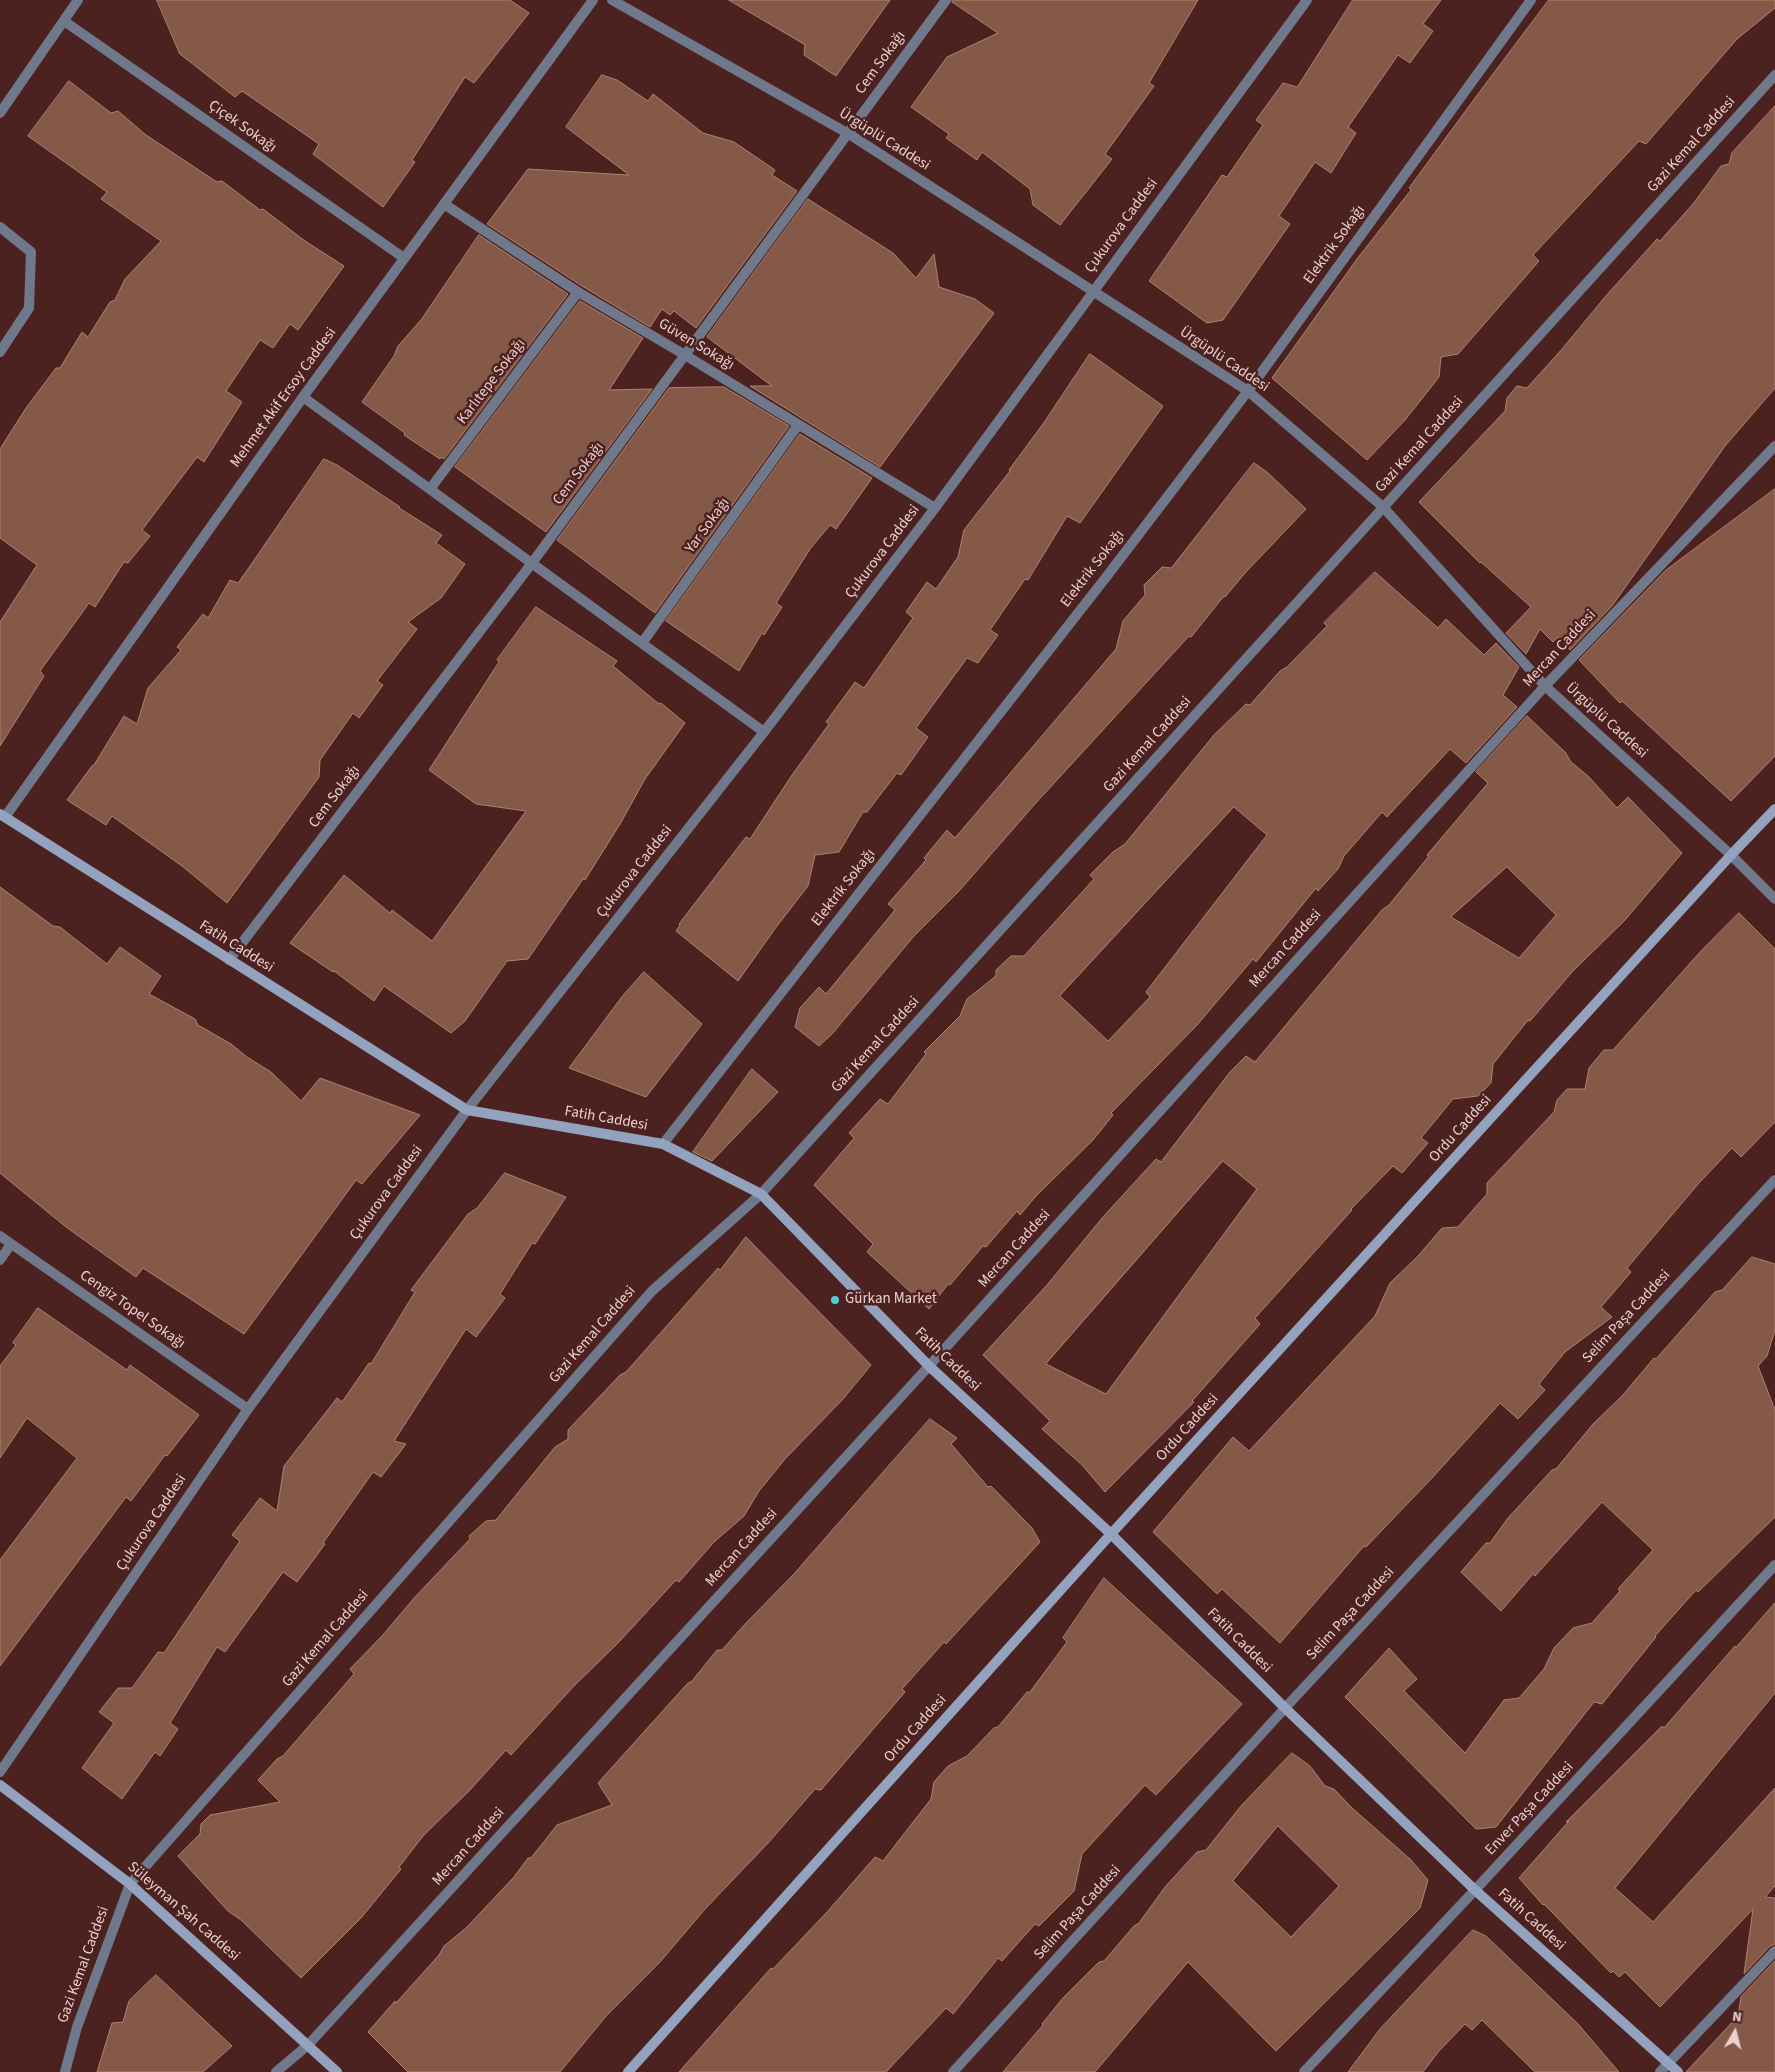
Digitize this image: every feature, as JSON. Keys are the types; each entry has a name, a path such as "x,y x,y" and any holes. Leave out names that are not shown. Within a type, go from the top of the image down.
{"street":[{"path":"0,113 78,0"},
{"name":"Mehmet Akif Ersoy Caddesi","path":"2,816 303,397 593,0"},
{"name":"Ürgüplü Caddesi","path":"612,0 848,134 1248,392 1383,507 1545,686 1731,855 1775,898"},
{"name":"Cem Sokağı","path":"229,960 532,563 946,0"},
{"name":"Çukurova Caddesi","path":"0,1772 248,1409 468,1110 764,732 935,508 1307,0"},
{"name":"Elektrik Sokağı","path":"663,1144 1248,392 1530,0"},
{"name":"Çiçek Sokağı","path":"64,21 404,258"},
{"name":"Gazi Kemal Caddesi","path":"65,2072 77,2027 130,1884 652,1291 761,1194 1775,75"},
{"name":"Güven Sokağı","path":"444,204 578,292 935,508"},
{"path":"0,226 31,252 29,308 0,352"},
{"name":"Karlıtepe Sokağı","path":"430,489 578,292"},
{"path":"303,397 764,732"},
{"name":"Yar Sokağı","path":"642,643 798,425"},
{"name":"Mercan Caddesi","path":"276,2072 308,2044 929,1366 1545,686 1775,446"},
{"name":"Ordu Caddesi","path":"628,2072 1111,1534 1775,809"},
{"name":"Fatih Caddesi","path":"2,816 468,1110 663,1144 761,1194 929,1366 1111,1534 1285,1708 1476,1890 1678,2072"},
{"name":"Selim Paşa Caddesi","path":"953,2072 1285,1708 1775,1180"},
{"name":"Cengiz Topel Sokağı","path":"0,1236 248,1409"},
{"path":"0,1260 12,1244"},
{"name":"Enver Paşa Caddesi","path":"1304,2072 1476,1890 1775,1565"},
{"name":"Süleyman Şah Caddesi","path":"0,1785 130,1884 337,2072"},
{"path":"1660,2072 1775,1951"}],"building":[{"path":"157,0 510,0 529,13 474,83 465,77 412,160 415,162 383,207 313,154 319,144 242,91 235,97 180,54"},
{"path":"729,0 890,0 836,76 804,55 805,45"},
{"path":"953,0 1198,0 1149,83 1154,86 1105,154 1112,159 1060,225 1033,205 1030,189 982,152 977,160 946,138 949,134 911,107 947,57 998,33 952,2"},
{"path":"1353,0 1441,0 1423,24 1433,31 1410,63 1398,55 1348,127 1356,133 1331,173 1315,162 1279,216 1290,224 1223,320 1207,323 1149,281 1222,175 1227,177 1263,125 1256,120 1283,83 1297,87"},
{"path":"1549,0 1775,0 1775,8 1737,39 1646,144 1639,141 1533,255 1539,261 1458,354 1441,357 1439,377 1405,420 1367,460 1272,378 1357,259 1411,190 1409,188"},
{"path":"602,75 617,80 648,101 653,94 703,133 734,142 775,170 772,175 797,191 696,328 674,311 670,315 662,309 650,327 582,286 487,224 528,169 629,175 566,127"},
{"path":"69,81 111,113 118,111 146,135 217,182 222,181 260,210 263,209 305,241 344,266 298,330 290,324 273,348 260,340 226,391 242,402 204,462 197,457 142,530 150,536 128,563 124,562 95,607 89,603 40,671 44,676 0,746 0,622 37,565 0,538 0,449 26,408 56,368 60,368 82,332 88,337 110,302 115,300 125,279 161,241 101,199 107,192 28,136"},
{"path":"1775,106 1775,388 1725,446 1612,606 1570,650 1558,637 1553,642 1540,629 1526,654 1506,633 1531,607 1480,563 1419,502 1505,411 1507,398 1517,386 1527,388 1657,239 1660,241 1693,204 1721,166 1729,164 1732,153"},
{"path":"808,199 893,253 916,278 934,254 939,287 975,299 994,313 880,467 750,386 772,386 707,337"},
{"path":"479,235 568,294 444,459 441,457 440,459 404,435 405,433 362,402 394,356 398,346 421,320"},
{"path":"580,301 643,338 609,390 652,389 546,532 455,467"},
{"path":"1090,354 1163,406 1080,523 1067,516 1028,580 1025,579 990,630 998,635 978,663 967,658 916,728 928,737 901,775 897,773 867,812 863,812 839,852 815,855 808,886 738,981 676,931 679,924 746,837 750,839 792,775 829,724 826,722 855,682 864,688 913,618 906,612 927,582 936,589 958,557 964,530 1010,471"},
{"path":"724,387 789,426 655,613 557,540 669,388"},
{"path":"800,434 872,478 836,529 830,525 810,549 776,603 782,607 764,635 762,633 739,671 666,621"},
{"path":"324,459 337,465 442,535 436,543 465,564 441,598 408,622 417,629 377,681 383,685 359,718 353,713 320,760 319,777 227,903 182,866 112,816 106,825 67,800 94,765 124,716 137,724 148,688 181,650 177,647 203,614 208,618 230,580 238,583"},
{"path":"1254,463 1267,472 1306,509 1224,596 1191,637 1189,636 1034,805 959,891 914,936 832,1034 819,1046 795,1027 800,1008 819,987 826,994 895,910 888,904 926,860 924,858 947,830 955,838 1116,649 1123,621 1145,595 1144,585 1162,567 1171,568"},
{"path":"1775,489 1775,756 1731,801 1622,701 1620,703 1579,660 1666,570"},
{"path":"1375,572 1438,628 1446,619 1484,655 1496,643 1519,667 1503,695 1517,707 1466,763 1450,749 1387,817 1382,812 1344,856 1338,869 1318,891 1316,888 1256,962 1253,959 1197,1025 1111,1113 1113,1115 1093,1140 1036,1196 1020,1215 1017,1211 986,1247 983,1246 950,1285 948,1284 929,1309 867,1252 873,1244 814,1185 854,1138 849,1133 880,1099 888,1104 926,1054 924,1052 960,1016 967,999 996,976 996,970 1011,956 1024,956 1094,879 1090,875 1113,852 1125,844 1214,735 1246,704 1250,705 1280,671 1287,667 1327,626 1324,623","holes":["1234,807 1267,835 1146,992 1150,997 1108,1041 1060,996"]},
{"path":"536,607 617,661 613,666 685,723 645,779 585,880 583,879 528,959 507,961 465,1021 451,1033 384,986 374,1001 334,971 290,943 344,875 390,913 392,910 432,941 526,811 476,804 429,770 499,662 497,660"},
{"path":"1527,716 1565,752 1571,762 1589,777 1617,808 1628,797 1682,853 1625,920 1572,972 1530,1021 1528,1020 1493,1064 1491,1083 1478,1096 1453,1099 1421,1138 1428,1143 1402,1173 1393,1166 1351,1209 1255,1318 1260,1324 1192,1401 1194,1402 1105,1492 1083,1466 1042,1429 1050,1421 983,1355 1047,1285 1103,1217 1156,1159 1161,1162 1230,1072 1246,1056 1255,1062 1382,910 1389,905 1429,856 1427,855 1488,783 1476,772","holes":["1507,867 1556,915 1519,958 1451,917","1223,1161 1257,1189 1106,1394 1046,1364"]},
{"path":"0,887 53,926 60,927 107,964 120,947 161,976 149,994 195,1019 198,1025 231,1044 271,1072 301,1101 320,1078 420,1115 362,1184 356,1180 244,1334 143,1268 136,1277 66,1227 0,1173"},
{"path":"1739,913 1775,949 1775,1122 1741,1157 1732,1148 1699,1183 1627,1268 1631,1272 1601,1307 1612,1317 1565,1352 1539,1384 1545,1390 1518,1419 1500,1403 1432,1478 1366,1547 1364,1546 1280,1643 1222,1589 1217,1594 1153,1532 1233,1437 1249,1451 1375,1316 1390,1283 1418,1256 1442,1228 1458,1227 1487,1194 1487,1183 1554,1112 1557,1100 1567,1089 1585,1089 1589,1068 1604,1050 1613,1050 1701,951"},
{"path":"644,972 702,1024 646,1097 569,1068 621,998"},
{"path":"752,1069 778,1092 712,1161 693,1152"},
{"path":"505,1173 566,1197 535,1244 532,1243 500,1294 505,1298 476,1337 466,1329 394,1441 406,1444 381,1477 373,1472 297,1582 283,1572 225,1652 217,1647 170,1723 178,1729 160,1756 155,1752 122,1799 82,1768 114,1723 99,1712 118,1688 132,1688 158,1652 164,1653 240,1541 232,1535 260,1498 277,1511 284,1466 337,1398 342,1402 369,1363 371,1364 415,1292 411,1290 468,1214 477,1208"},
{"path":"746,1237 871,1365 843,1399 785,1459 759,1491 744,1516 714,1542 679,1582 676,1580 618,1643 573,1687 511,1755 506,1750 470,1790 423,1836 399,1867 401,1869 361,1918 301,1978 241,1920 228,1911 178,1856 200,1834 201,1824 210,1815 280,1802 258,1780 277,1759 283,1756 354,1674 350,1669 470,1539 469,1536 486,1521 496,1520 555,1447 568,1439 568,1430 620,1375 626,1372 718,1268 720,1270"},
{"path":"1752,1257 1775,1264 1775,1330 1767,1356 1758,1366 1775,1410 1775,1517 1698,1592 1696,1590 1655,1636 1602,1704 1594,1702 1496,1827 1476,1829 1345,1697 1389,1648 1417,1679 1404,1691 1465,1753 1504,1700 1519,1698 1544,1669 1554,1648 1573,1628 1592,1623 1620,1591 1618,1589 1653,1550 1602,1502 1535,1576 1533,1574 1501,1611 1461,1572 1486,1543 1490,1543 1508,1518 1552,1470 1556,1469 1593,1424 1622,1396 1715,1292 1722,1290"},
{"path":"38,1308 127,1370 130,1365 199,1415 167,1456 165,1455 131,1501 126,1497 0,1666 0,1560 77,1458 27,1418 0,1458 0,1366 16,1345 13,1343"},
{"path":"930,1419 957,1438 951,1444 988,1487 991,1486 1032,1528 1040,1542 946,1644 944,1642 902,1689 905,1692 821,1790 815,1789 769,1842 705,1909 660,1962 607,2015 560,2072 408,2072 368,2032 439,1955 444,1946 466,1928 514,1877 557,1825 612,1805 598,1783 687,1684 692,1681 717,1650 722,1650 793,1575"},
{"path":"1104,1578 1242,1704 1156,1795 1145,1785 1082,1854 1074,1891 1039,1926 1035,1924 1002,1961 998,1958 953,2014 946,2008 886,2072 679,2072 771,1968 773,1969 828,1911 875,1857 883,1861 931,1799 934,1782 948,1766 967,1756 994,1728 998,1727 1027,1692 1030,1692 1067,1642 1063,1638"},
{"path":"1775,1603 1775,1693 1615,1888 1653,1922 1775,1788 1775,1886 1765,1897 1775,1898 1775,1944 1770,1946 1744,1974 1753,1909 1660,2007 1625,1972 1619,1977 1613,1971 1611,1973 1543,1905 1519,1878 1569,1821 1566,1822 1662,1726 1664,1728"},
{"path":"1292,1753 1310,1766 1325,1786 1334,1789 1352,1808 1410,1859 1428,1880 1420,1908 1276,2051 1188,1962 1095,2072 1003,2072 1063,1998 1099,1962 1104,1961 1134,1926 1139,1923 1165,1887 1197,1852 1206,1850 1241,1806","holes":["1278,1826 1339,1886 1291,1937 1233,1881"]},
{"path":"1473,1930 1486,1936 1578,2024 1619,2072 1535,2072 1482,2020 1472,2030 1465,2024 1439,2051 1423,2072 1348,2072 1380,2029"},
{"path":"1775,1961 1775,2072 1686,2072 1738,2016 1741,1997"},
{"path":"156,1975 232,2046 203,2072 97,2072 112,2023 123,2022 129,2001"}],"place":[{"name":"Gürkan Market","path":"835,1300"}]}
